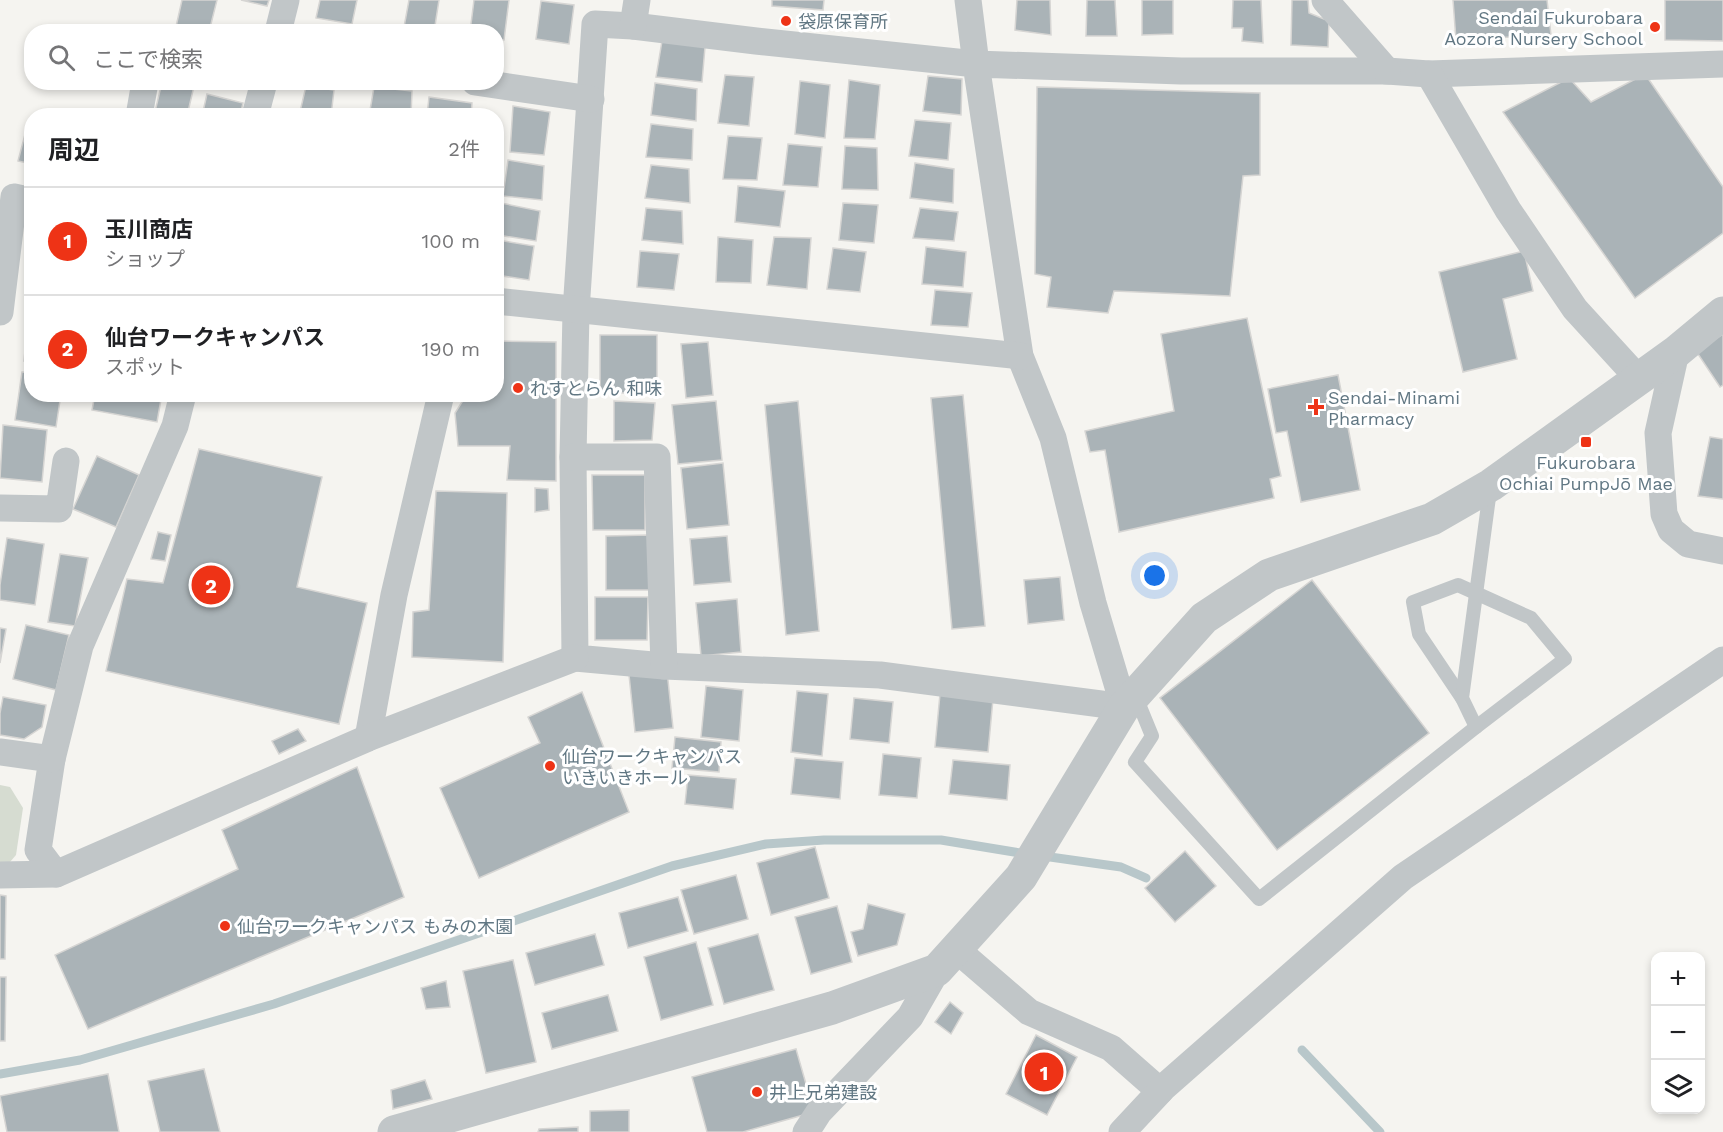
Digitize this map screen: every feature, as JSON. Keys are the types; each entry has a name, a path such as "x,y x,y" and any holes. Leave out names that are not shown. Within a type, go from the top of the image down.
{"street":[{"path":"280,24 286,0"},
{"path":"968,0 1020,356 1053,438 1093,603 1130,701"},
{"path":"1329,1 1387,71"},
{"path":"575,658 573,457 576,310 595,24 635,13 756,42 976,64 1181,71 1387,71 1429,74 1723,64"},
{"path":"1429,74 1508,210 1575,309 1639,379"},
{"path":"504,86 591,99"},
{"path":"140,108 143,90"},
{"path":"257,108 262,90"},
{"path":"0,312 15,198"},
{"path":"504,302 1020,356"},
{"path":"806,1132 819,1112 910,1017 947,960 1021,877 1054,819 1130,701 1204,618 1269,575 1432,519 1491,485 1676,352 1723,313"},
{"path":"1676,352 1658,433 1664,514 1671,530 1688,544 1723,551"},
{"path":"56,874 38,850 51,759 80,646 175,426 181,402"},
{"path":"368,738 394,595 439,402"},
{"path":"573,457 657,457 664,666"},
{"path":"0,508 59,509 66,461"},
{"path":"0,875 56,874 368,738 575,658 664,666 880,675 1130,701"},
{"path":"1122,1132 1160,1092 1403,877 1723,660"},
{"path":"0,752 51,759"},
{"path":"947,960 1029,1012 1111,1048 1160,1092"},
{"path":"394,1132 832,1008 947,960"}],"lane":[{"path":"1462,698 1491,485"},
{"path":"1130,701 1152,736 1135,762 1259,899 1565,659 1531,618 1458,585 1413,602 1419,634 1462,698 1476,727"}],"shaded area":[{"path":"0,785 10,787 23,808 16,855 3,870 0,869"}],"building":[{"path":"182,0 217,0 211,24 177,24"},
{"path":"241,0 269,0 267,6"},
{"path":"320,0 357,0 352,24 316,18"},
{"path":"409,0 439,0 435,24 405,24"},
{"path":"474,0 509,0 504,40 504,24 471,24"},
{"path":"772,0 824,0 823,10 772,6"},
{"path":"1017,0 1050,0 1051,35 1015,30"},
{"path":"1087,0 1115,0 1117,36 1086,36"},
{"path":"1142,0 1173,0 1173,34 1142,35"},
{"path":"1233,0 1261,0 1263,43 1242,41 1243,28 1232,28"},
{"path":"1292,0 1308,0 1309,13 1329,21 1328,47 1291,45"},
{"path":"1453,0 1547,0 1551,35 1456,40"},
{"path":"1665,0 1723,0 1723,41 1665,40"},
{"path":"541,1 574,5 569,44 536,39"},
{"path":"662,41 705,47 702,82 656,77"},
{"path":"1645,74 1723,187 1723,233 1635,298 1503,112 1569,78 1591,102"},
{"path":"725,75 754,77 749,126 718,123"},
{"path":"928,76 962,79 961,115 923,111"},
{"path":"849,80 880,85 875,139 844,138"},
{"path":"800,81 830,85 825,138 795,134"},
{"path":"655,83 697,89 696,121 651,115"},
{"path":"1037,87 1260,93 1260,175 1243,176 1230,296 1114,291 1108,313 1047,307 1051,277 1035,274"},
{"path":"160,90 193,90 189,108 156,108"},
{"path":"305,90 334,90 332,108 301,108"},
{"path":"373,90 412,91 411,108 370,108"},
{"path":"207,94 243,103 242,108 204,108"},
{"path":"429,97 472,103 472,108 428,108"},
{"path":"513,106 550,112 544,155 510,152"},
{"path":"915,120 951,123 948,160 909,156"},
{"path":"651,124 693,129 692,160 646,157"},
{"path":"728,136 762,138 757,180 723,179"},
{"path":"24,138 24,162 18,161"},
{"path":"788,144 822,147 818,187 783,185"},
{"path":"845,146 877,148 878,190 842,189"},
{"path":"508,160 544,166 542,200 504,196"},
{"path":"915,163 954,169 953,203 910,198"},
{"path":"651,165 689,169 690,203 645,198"},
{"path":"738,186 785,191 780,227 735,222"},
{"path":"843,203 878,205 874,243 839,240"},
{"path":"504,204 540,211 536,241 504,236"},
{"path":"646,208 682,211 683,244 642,240"},
{"path":"920,208 958,212 954,241 913,238"},
{"path":"718,237 753,240 751,283 716,282"},
{"path":"774,237 811,238 807,289 767,285"},
{"path":"504,241 534,246 529,280 504,276"},
{"path":"926,247 966,252 963,287 922,284"},
{"path":"833,248 866,252 860,292 827,289"},
{"path":"640,251 679,254 674,290 637,287"},
{"path":"1524,251 1533,291 1503,299 1517,359 1463,372 1439,272"},
{"path":"935,290 972,293 968,327 931,325"},
{"path":"1247,318 1281,476 1270,479 1274,498 1119,532 1105,450 1090,452 1085,431 1174,411 1161,334"},
{"path":"1723,334 1723,385 1720,387 1696,351"},
{"path":"600,335 657,335 657,393 600,393"},
{"path":"504,341 556,342 556,481 507,480 510,446 458,446 455,413 462,402 504,402"},
{"path":"708,342 713,395 686,398 681,344"},
{"path":"22,372 24,372 24,402 60,402 56,427 15,420"},
{"path":"1338,375 1360,490 1301,502 1287,431 1276,433 1268,389"},
{"path":"963,395 985,626 952,629 931,398"},
{"path":"614,401 655,403 652,440 614,441"},
{"path":"716,401 722,460 678,464 672,405"},
{"path":"798,401 819,631 786,635 765,405"},
{"path":"94,402 161,402 157,422 92,410"},
{"path":"3,425 47,430 42,482 0,478"},
{"path":"1710,437 1723,439 1723,499 1698,496"},
{"path":"199,449 322,477 297,587 367,603 339,724 106,671 127,579 163,583"},
{"path":"97,456 139,475 116,527 73,509"},
{"path":"723,463 729,525 687,529 681,468"},
{"path":"592,475 645,475 645,530 593,530"},
{"path":"535,488 548,489 549,510 535,512"},
{"path":"436,491 507,493 503,662 412,657 413,612 429,610"},
{"path":"158,532 171,535 165,561 151,559"},
{"path":"649,535 650,590 606,590 606,536"},
{"path":"727,536 731,582 694,585 690,539"},
{"path":"7,538 44,544 35,605 0,600"},
{"path":"60,554 88,558 75,626 48,622"},
{"path":"1060,577 1064,620 1028,624 1024,580"},
{"path":"1312,580 1429,733 1277,850 1160,698"},
{"path":"595,597 648,597 647,640 595,640"},
{"path":"737,599 741,652 701,656 696,603"},
{"path":"26,625 69,635 56,690 13,679"},
{"path":"0,628 6,629 0,663"},
{"path":"667,671 673,728 635,732 629,675"},
{"path":"706,686 743,690 739,741 701,737"},
{"path":"797,691 828,694 822,756 791,752"},
{"name":"仙台ワークキャンパス いきいきホール","path":"582,692 629,812 479,878 440,788 540,743 528,717"},
{"path":"940,694 993,699 988,752 935,747"},
{"path":"3,697 46,705 42,727 24,739 0,735"},
{"path":"854,698 893,702 889,743 850,739"},
{"path":"298,729 306,741 279,754 272,741"},
{"path":"675,737 721,742 719,772 672,768"},
{"path":"883,754 921,758 917,798 879,795"},
{"path":"795,758 843,762 840,799 791,794"},
{"path":"953,760 1010,765 1007,800 949,794"},
{"name":"仙台ワークキャンパス もみの木園","path":"357,767 404,897 88,1029 55,955 238,869 222,830"},
{"path":"688,775 736,779 733,809 685,804"},
{"path":"815,847 829,898 771,915 757,863"},
{"path":"1185,851 1216,886 1175,922 1145,888"},
{"path":"736,875 748,919 694,934 681,890"},
{"path":"0,895 6,896 5,959 0,959"},
{"path":"678,897 688,931 628,948 619,913"},
{"path":"868,904 905,914 897,945 858,956 851,932 863,929"},
{"path":"837,906 852,962 811,974 795,917"},
{"path":"595,934 604,965 535,985 526,953"},
{"path":"758,934 774,990 724,1004 708,948"},
{"path":"696,942 713,1005 661,1020 644,957"},
{"path":"513,960 536,1062 486,1073 463,971"},
{"path":"0,977 6,977 5,1041 0,1041"},
{"path":"446,981 450,1007 426,1009 421,988"},
{"path":"608,995 618,1031 552,1049 542,1013"},
{"path":"950,1002 963,1013 951,1034 935,1022"},
{"path":"1036,1035 1077,1057 1047,1115 1006,1094"},
{"path":"796,1049 814,1112 743,1132 707,1132 692,1077"},
{"path":"204,1069 220,1132 160,1132 148,1081"},
{"path":"108,1074 119,1132 7,1132 0,1096"},
{"path":"425,1080 432,1099 393,1109 391,1090"},
{"path":"629,1110 629,1132 590,1132 590,1111"},
{"path":"578,1127 578,1132 538,1132 539,1129"}],"waterway":[{"path":"0,1074 80,1060 274,1004 672,866 766,844 824,840 941,840 1026,854"},
{"path":"1043,856 1121,867 1146,878"},
{"path":"1302,1050 1380,1132"}],"place":[{"name":"袋原保育所","path":"786,21"},
{"name":"Sendai Fukurobara Aozora Nursery School","path":"1655,27"},
{"name":"れすとらん 和味","path":"518,388"},
{"name":"Sendai-Minami Pharmacy","path":"1316,407"},
{"name":"Fukurobara Ochiai PumpJō Mae","path":"1586,442"},
{"name":"仙台ワークキャンパス","path":"211,585"},
{"name":"仙台ワークキャンパス いきいきホール","path":"550,766"},
{"name":"仙台ワークキャンパス もみの木園","path":"225,926"},
{"name":"玉川商店","path":"1044,1072"},
{"name":"井上兄弟建設","path":"757,1092"}]}
